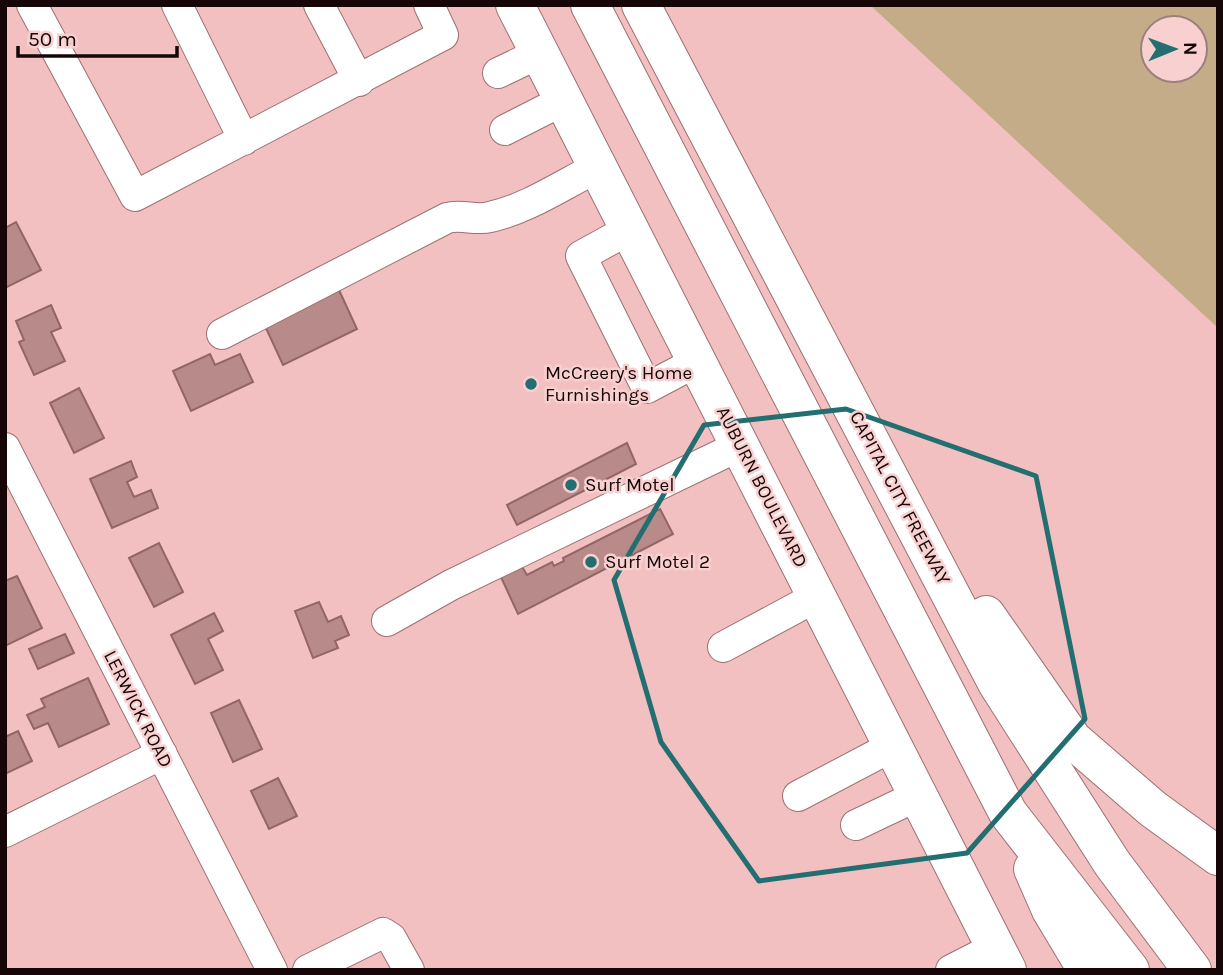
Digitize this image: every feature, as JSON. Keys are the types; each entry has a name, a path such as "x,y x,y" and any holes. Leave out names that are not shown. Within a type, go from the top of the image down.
{"main road":[{"name":"AUBURN BOULEVARD","path":"515,5 895,745 1001,959"},
{"path":"590,5 1008,813 1051,910 1087,970"},
{"name":"CAPITAL CITY FREEWAY","path":"642,5 997,683 1112,863 1192,970"},
{"path":"836,377 1009,651 1073,740 1153,809 1218,856"},
{"path":"1008,813 1130,970"}],"street":[{"path":"32,5 135,196 359,81 443,34 429,5"},
{"path":"177,5 244,140"},
{"path":"320,5 359,81"},
{"path":"498,73 540,53"},
{"path":"505,130 564,100"},
{"path":"222,334 447,218 461,214 488,218 547,194 598,167"},
{"path":"630,229 581,256 647,388 698,361"},
{"path":"387,621 451,585 741,445"},
{"name":"LERWICK ROAD","path":"5,448 272,970"},
{"path":"723,647 818,596"},
{"path":"798,796 895,745"},
{"path":"5,832 162,754"},
{"path":"856,825 919,794"},
{"path":"308,970 383,933 391,938 409,970"},
{"path":"951,970 1001,959"}],"highlighted area":[{"path":"846,409 1036,476 1085,719 967,853 759,881 661,742 614,580 704,425"}],"shaded area":[{"path":"870,5 1218,5 1218,328"}],"building":[{"path":"16,222 41,270 5,288 5,228"},
{"path":"339,290 357,329 283,365 265,326"},
{"path":"51,305 61,328 51,332 65,361 34,375 19,342 24,340 16,321"},
{"path":"210,354 215,365 240,354 253,382 191,411 173,371"},
{"path":"79,388 104,438 74,453 50,403"},
{"name":"Surf Motel","path":"627,443 636,464 517,525 507,505"},
{"path":"131,461 137,477 127,482 134,497 151,490 158,508 112,528 90,479"},
{"name":"Surf Motel 2","path":"660,509 673,534 518,614 500,575 521,565 527,575 552,562 554,566 564,561 563,558"},
{"path":"159,543 183,592 154,607 129,558"},
{"path":"17,576 42,628 5,646 5,581"},
{"path":"319,602 328,622 341,616 349,635 335,641 338,648 313,658 295,611"},
{"path":"214,613 223,631 208,639 223,670 195,684 171,635"},
{"path":"65,634 74,653 38,669 29,649"},
{"path":"88,678 109,724 59,747 48,723 34,729 27,715 45,707 41,699"},
{"path":"239,700 262,749 233,762 211,713"},
{"path":"18,731 32,761 5,774 5,737"},
{"path":"278,778 297,816 269,829 251,791"}],"place":[{"name":"McCreery's Home Furnishings","path":"531,384"},
{"name":"Surf Motel","path":"571,485"},
{"name":"Surf Motel 2","path":"591,562"}]}
